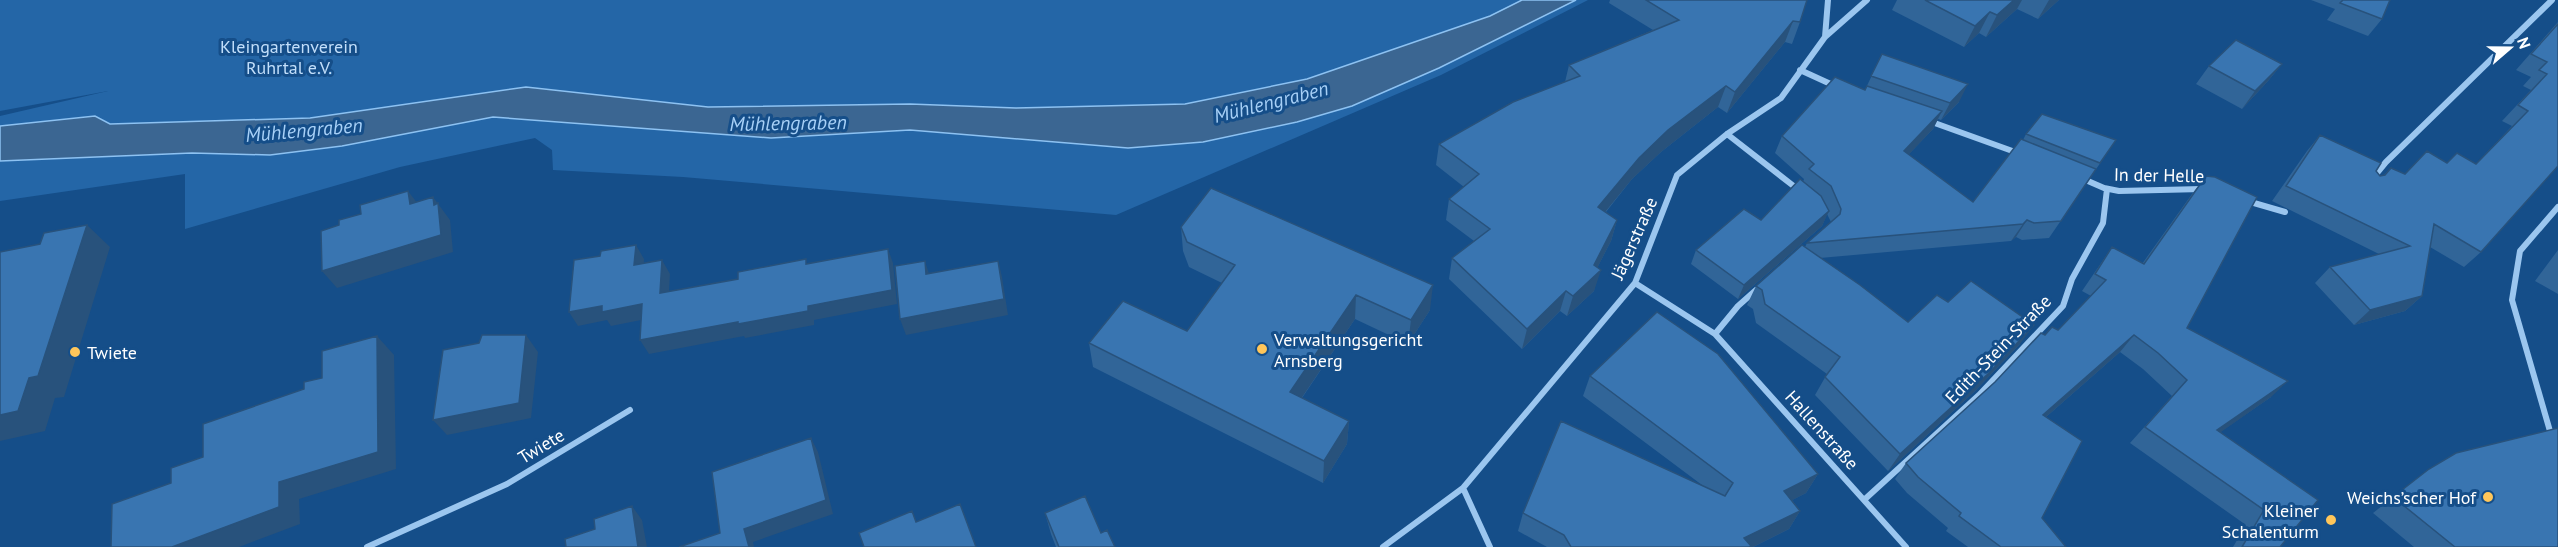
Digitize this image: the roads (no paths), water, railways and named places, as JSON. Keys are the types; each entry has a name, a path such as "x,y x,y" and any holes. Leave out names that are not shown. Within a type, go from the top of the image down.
{"street":[{"path":"1825,37 1828,0"},
{"name":"Jägerstraße","path":"1383,547 1463,488 1635,283 1677,175 1727,134 1781,98 1825,37 1867,0"},
{"path":"2367,187 2386,162 2552,0"},
{"path":"1800,70 1843,90"},
{"path":"1917,117 2022,154"},
{"path":"1727,134 1810,200"},
{"name":"In der Helle","path":"2074,175 2107,189 2169,192 2179,188 2205,189"},
{"name":"Edith-Stein-Straße","path":"1864,500 1979,395 2063,306 2072,279 2103,223 2107,189"},
{"path":"2240,199 2285,212"},
{"path":"2555,449 2512,300 2520,251 2558,207"},
{"path":"1715,334 1738,306 1765,282"},
{"name":"Hallenstraße","path":"1635,283 1715,334 1906,547"},
{"name":"Twiete","path":"367,547 507,484 630,410"},
{"path":"1463,488 1490,547"}],"water":[{"name":"Mühlengraben","path":"1522,0 1576,0 1439,68 1352,106 1297,122 1203,142 1128,148 910,130 771,138 493,117 342,146 270,155 192,153 0,161 0,126 95,116 110,124 310,118 526,87 708,107 910,104 1016,108 1185,104 1307,79 1490,16"}],"place":[{"name":"Verwaltungsgericht Arnsberg","path":"1262,349"},
{"name":"Twiete","path":"75,352"},
{"name":"Weichs’scher Hof","path":"2488,497"},
{"name":"Kleiner Schalenturm","path":"2331,520"}],"park label":[{"name":"Kleingartenverein Ruhrtal e.V.","path":"289,56"}]}
